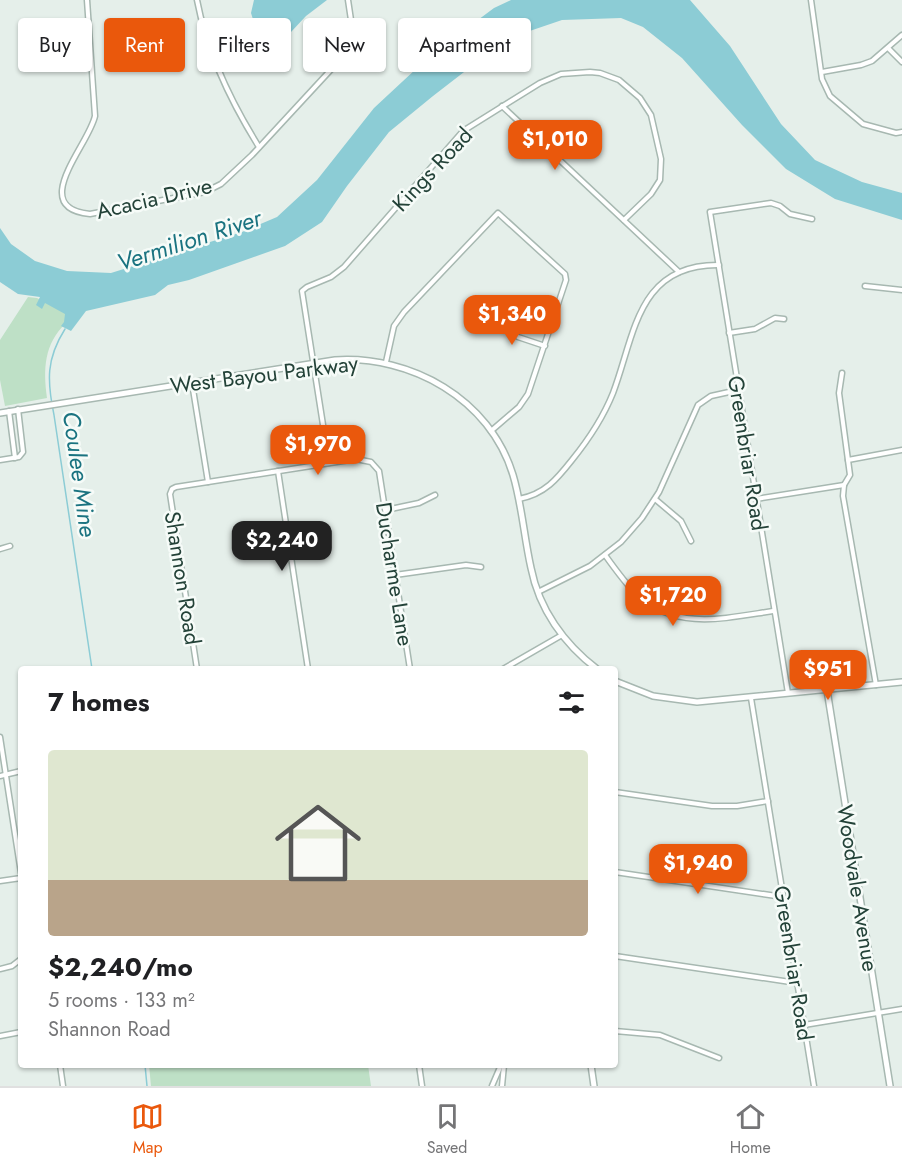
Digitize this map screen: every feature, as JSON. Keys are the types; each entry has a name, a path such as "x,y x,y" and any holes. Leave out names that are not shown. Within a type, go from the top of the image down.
{"street":[{"name":"Acacia Drive","path":"87,0 95,116 63,183 61,193 68,207 79,212 98,214 205,192 221,184 259,147 353,44 354,35 348,0"},
{"path":"197,0 214,60 238,112 259,147"},
{"path":"811,0 824,85 830,96 856,120 867,126 896,133 902,132"},
{"path":"822,72 866,63 902,35"},
{"path":"888,48 902,62"},
{"name":"Kings Road","path":"329,463 302,295 303,289 326,280 344,267 458,136 477,121 547,79 571,72 600,73 619,80 645,104 654,120 662,173 657,187 624,220"},
{"path":"502,106 679,272"},
{"name":"Greenbriar Road","path":"788,694 710,212 771,203 780,206 790,214 812,219"},
{"path":"386,362 391,335 398,320 498,213 566,274 566,280 531,387 514,412 491,431"},
{"path":"519,500 539,493 552,484 593,432 613,392 642,307 655,290 679,272 719,265"},
{"path":"865,286 902,290"},
{"path":"494,318 518,337 545,346"},
{"path":"729,333 755,329 775,318 784,319"},
{"name":"West Bayou Parkway","path":"0,413 350,359 386,362 414,371 443,386 471,408 491,431 510,467 519,500 531,570 547,613 562,635 593,666"},
{"path":"842,373 839,393 849,476 844,485 843,496 876,685"},
{"path":"192,382 208,482"},
{"path":"538,592 577,573 605,555 636,526 656,499 698,405 711,396 738,390"},
{"path":"0,460 15,458 22,454 24,449 18,409"},
{"path":"9,411 15,458"},
{"path":"848,460 902,450"},
{"name":"Shannon Road","path":"196,666 170,494 172,489 356,459"},
{"name":"Ducharme Lane","path":"356,459 368,460 377,467 386,510 410,666"},
{"path":"278,471 308,666"},
{"path":"756,499 844,485"},
{"path":"386,510 419,503 435,495"},
{"path":"656,499 681,520 691,541"},
{"path":"0,549 10,546"},
{"path":"605,555 637,594 654,607 670,614 691,620 712,620 774,610"},
{"path":"395,575 466,565 481,567"},
{"path":"508,666 562,635"},
{"path":"618,682 639,692 681,702 710,702 902,682"},
{"name":"Woodvale Avenue","path":"827,690 890,1086"},
{"name":"Greenbriar Road","path":"751,698 814,1086"},
{"path":"0,737 18,853"},
{"path":"0,776 18,772"},
{"path":"618,792 712,806 737,806 768,801"},
{"path":"618,872 783,897"},
{"path":"0,881 18,878"},
{"path":"618,956 797,983"},
{"path":"0,969 12,966 18,961"},
{"path":"804,1025 902,1009"},
{"path":"618,1031 660,1035 719,1058"},
{"path":"0,1036 18,1033"},
{"path":"60,1068 63,1086"},
{"path":"419,1068 422,1086"},
{"path":"492,1086 501,1068"},
{"path":"502,1068 502,1086"},
{"path":"591,1068 594,1086"}],"green space":[{"path":"28,297 37,298 67,314 66,323 49,348 45,367 47,398 5,406 0,380 0,340"},
{"path":"149,1068 368,1068 371,1086 151,1086"}],"water":[{"path":"254,0 327,0 303,18 291,32 291,18 253,18 251,13"},
{"path":"511,0 690,0 730,46 781,124 815,160 862,182 902,193 902,220 835,199 786,169 742,125 682,58 643,27 621,18 562,20 531,31 531,18 481,18"},
{"path":"413,72 464,72 389,132 322,222 285,246 189,280 168,285 155,295 86,311 71,331 61,326 65,314 45,303 42,309 36,305 40,297 18,294 0,282 0,228 11,244 35,261 67,271 111,273 242,232 277,217 317,180 374,108"}],"waterway":[{"name":"Coulee Mine","path":"65,329 54,350 49,381 92,666"},
{"name":"Coulee Mine","path":"145,1068 147,1086"}],"water label":[{"name":"Vermilion River","path":"189,240"}]}
